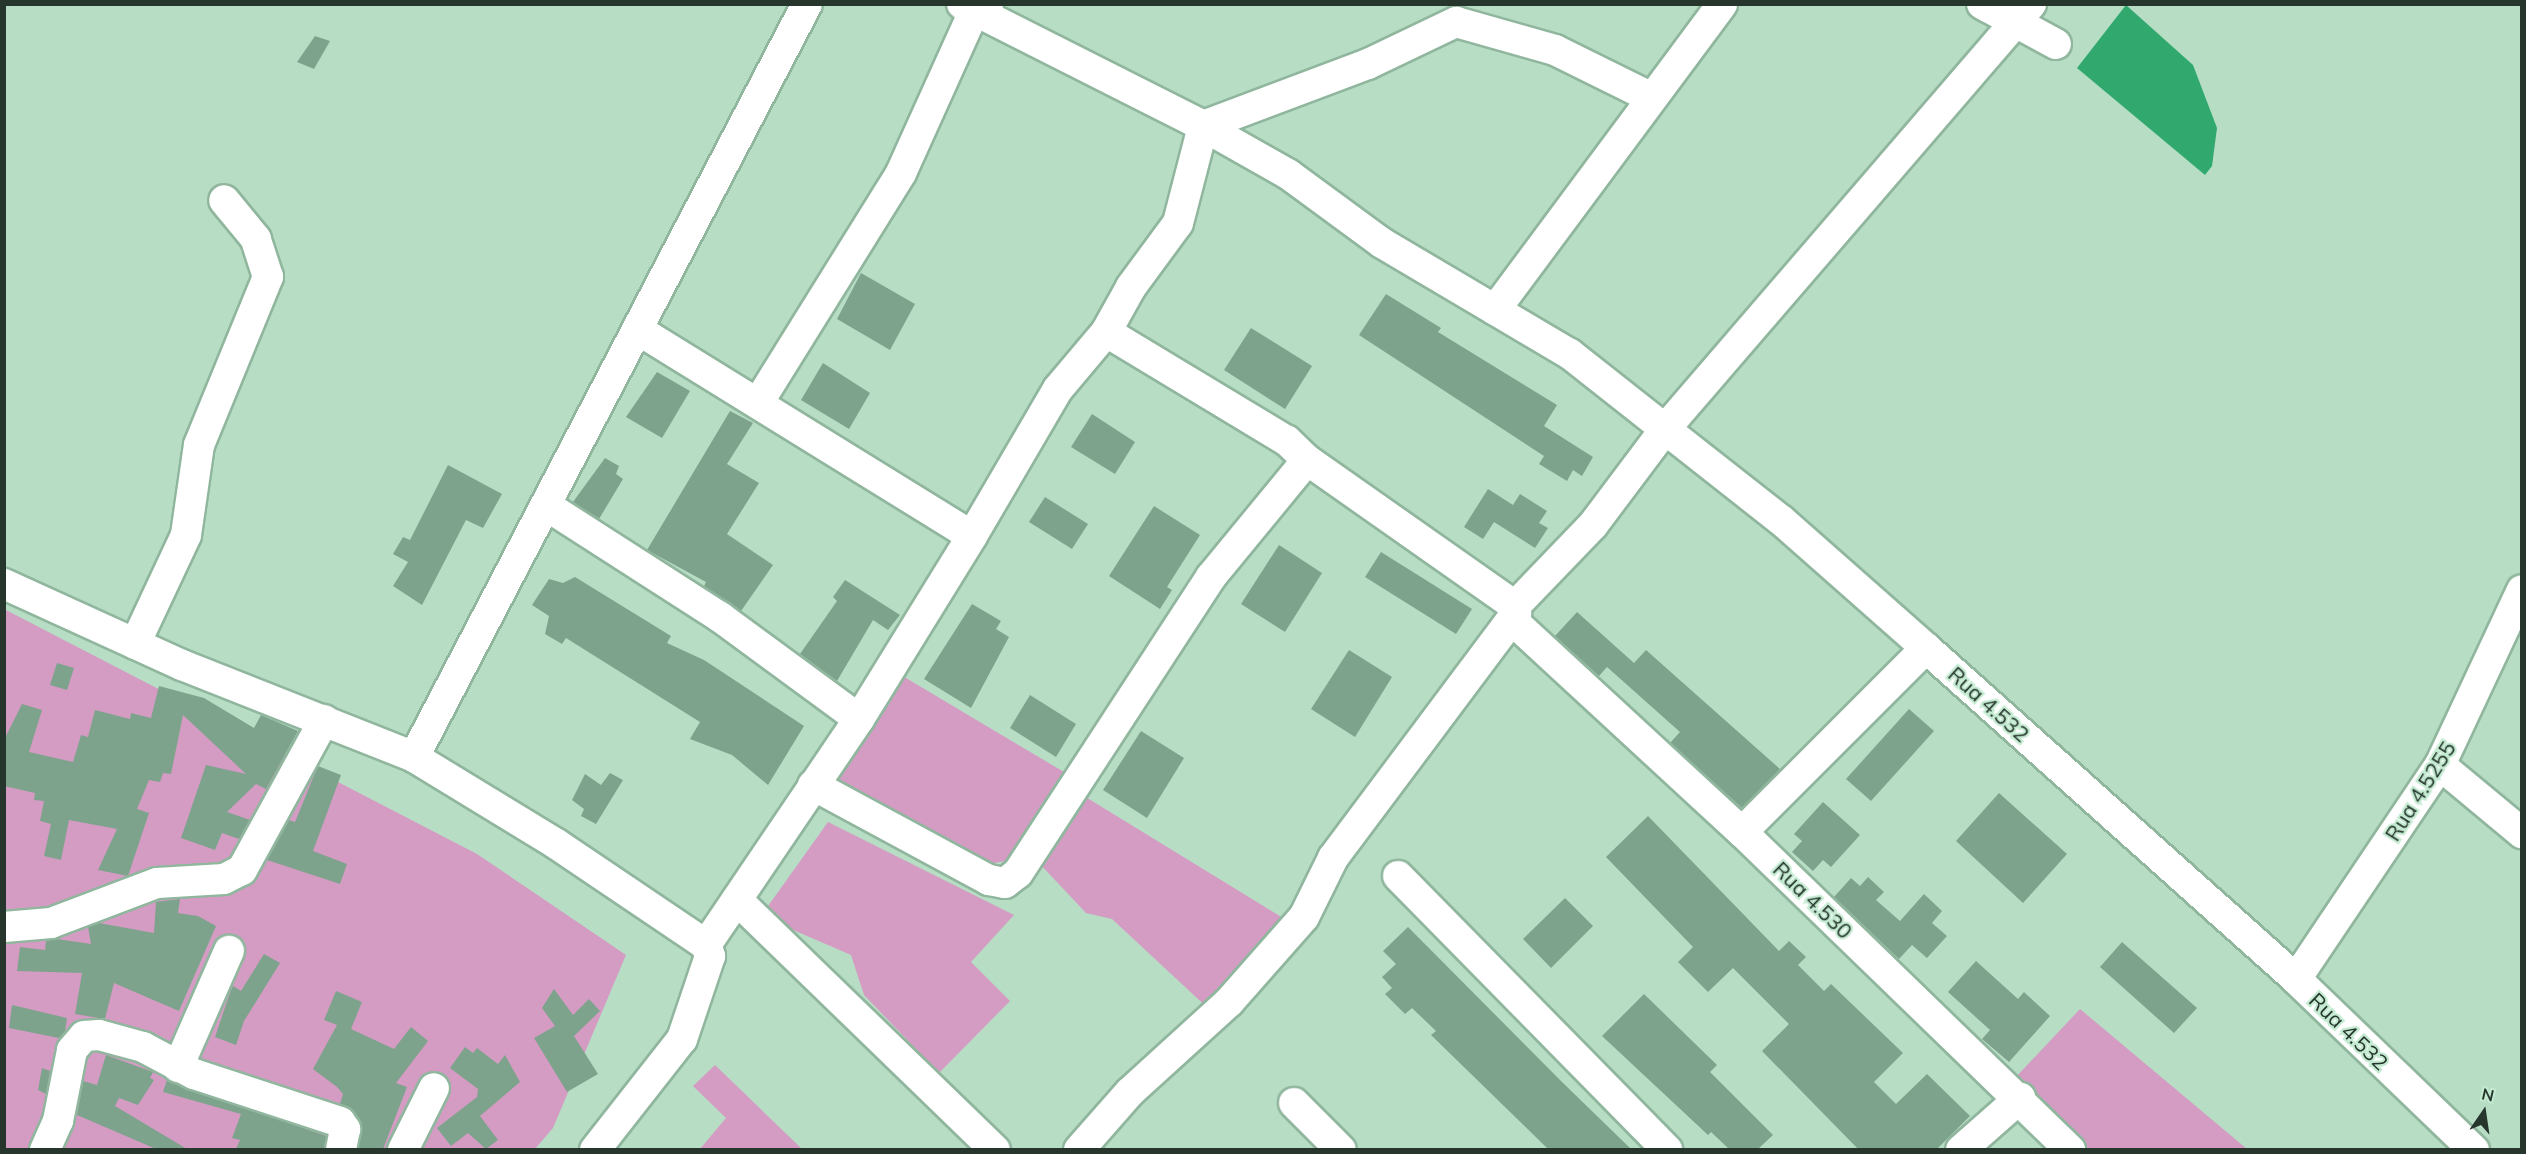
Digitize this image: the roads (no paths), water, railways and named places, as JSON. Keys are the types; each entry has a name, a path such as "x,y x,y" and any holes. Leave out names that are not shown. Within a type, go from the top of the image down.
{"street":[{"path":"414,757 640,331 807,4"},
{"path":"1495,310 1650,97 1722,4"},
{"path":"1982,4 2024,12 2056,44"},
{"path":"758,402 901,173 975,6"},
{"name":"Rua 4.532","path":"975,6 1203,126 1288,174 1382,243 1570,354 1782,521 2296,979 2474,1149"},
{"path":"1079,1149 1130,1092 1229,1002 1304,917 1333,858 1387,779 1514,614 1593,525 1665,429 2024,12"},
{"path":"706,945 859,720 972,536 1058,389 1106,332 1131,287 1178,223 1203,126 1368,64 1456,22 1555,50 1650,97"},
{"path":"135,644 186,535 199,445 268,277 256,238 224,200"},
{"path":"640,331 972,536"},
{"name":"Rua 4.530","path":"1106,332 1276,433 1307,460 1514,614 1552,654 1742,832 2020,1098 2070,1149"},
{"path":"813,785 989,880 1005,883 1018,873 1211,578 1307,460"},
{"path":"547,506 720,617 859,720"},
{"path":"4,584 135,644 414,757 545,837 706,945 710,956 682,1039 610,1145"},
{"name":"Rua 4.5255","path":"2296,979 2440,765 2522,590"},
{"path":"1742,832 1926,648"},
{"path":"4,927 51,923 157,883 224,879 242,870 324,720"},
{"path":"2440,765 2522,833"},
{"path":"1398,876 1666,1149"},
{"path":"737,900 995,1149"},
{"path":"178,1067 229,951"},
{"path":"45,1149 58,1121 72,1050 84,1036 119,1039 178,1067 340,1122 345,1130 341,1149"},
{"path":"403,1149 434,1088"},
{"path":"1962,1149 2020,1098"},
{"path":"1294,1103 1341,1149"}]}
